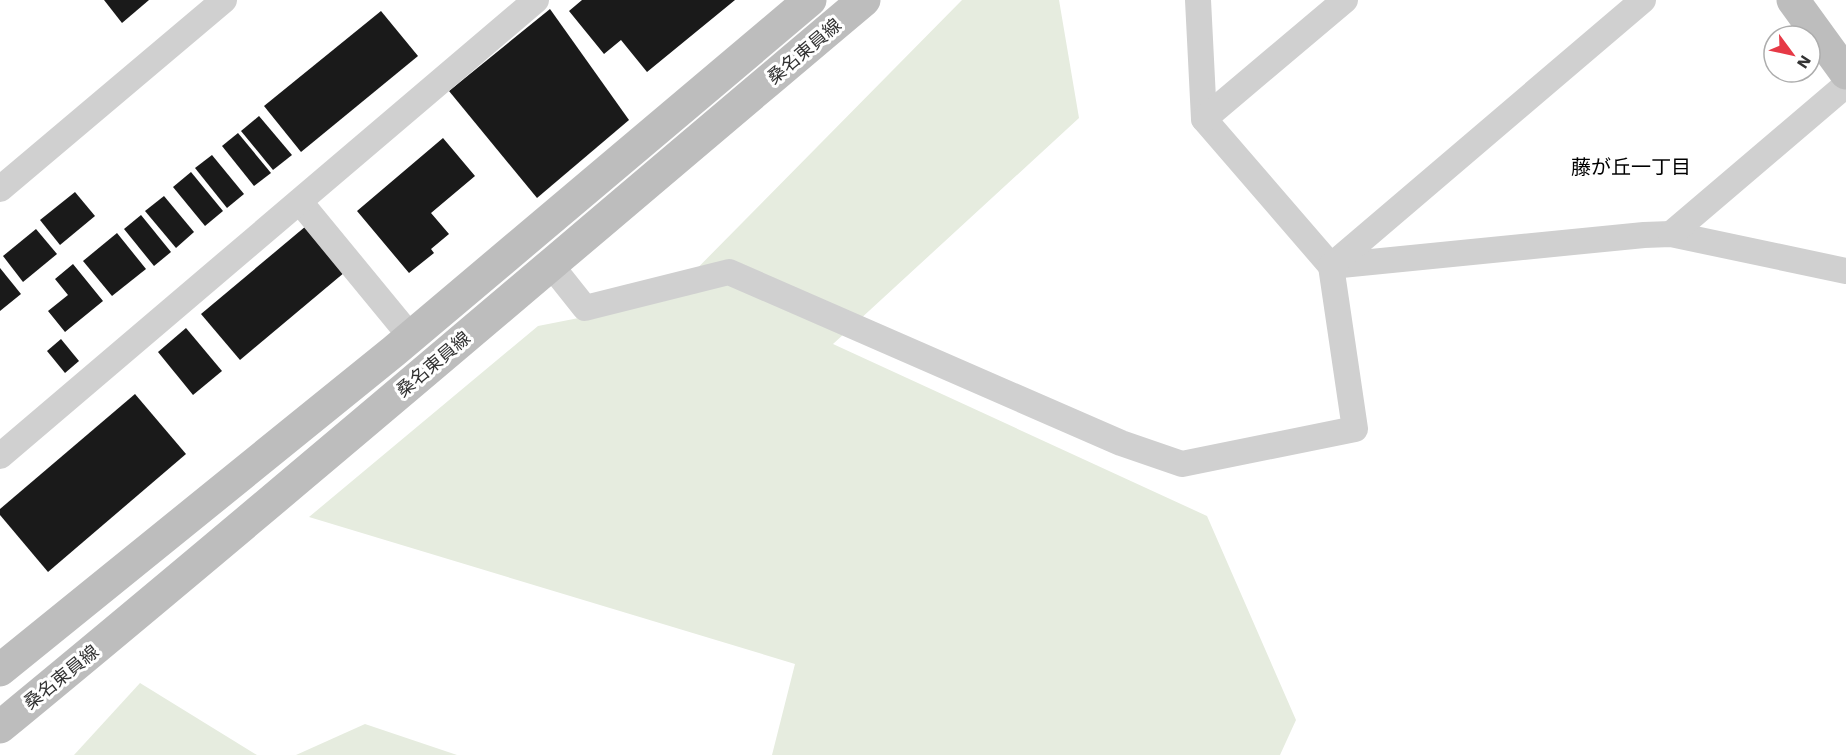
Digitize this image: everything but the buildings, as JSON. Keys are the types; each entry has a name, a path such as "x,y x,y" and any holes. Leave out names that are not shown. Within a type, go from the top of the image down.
{"main road":[{"name":"桑名東員線","path":"0,670 411,337 810,0"},
{"name":"桑名東員線","path":"0,727 204,559 864,0"},
{"path":"1793,0 1846,73"},
{"path":"0,711 162,574 204,559"}],"street":[{"path":"0,189 224,0"},
{"path":"0,456 536,0"},
{"path":"550,264 585,308 729,272 1121,443 1182,464 1355,429 1331,266 1204,119 1198,0"},
{"path":"1204,119 1345,0"},
{"path":"1331,266 1643,0"},
{"path":"1671,234 1846,85"},
{"path":"300,202 411,337"},
{"path":"1331,266 1671,234 1846,271"}],"shaded area":[{"path":"962,0 1059,0 1079,118 833,344 1207,516 1296,720 1280,755 772,755 795,664 309,517 538,326 665,301"},
{"path":"140,683 257,755 74,755"},
{"path":"365,724 457,755 296,755"}],"district":[{"name":"藤が丘一丁目","path":"1631,167"}]}
